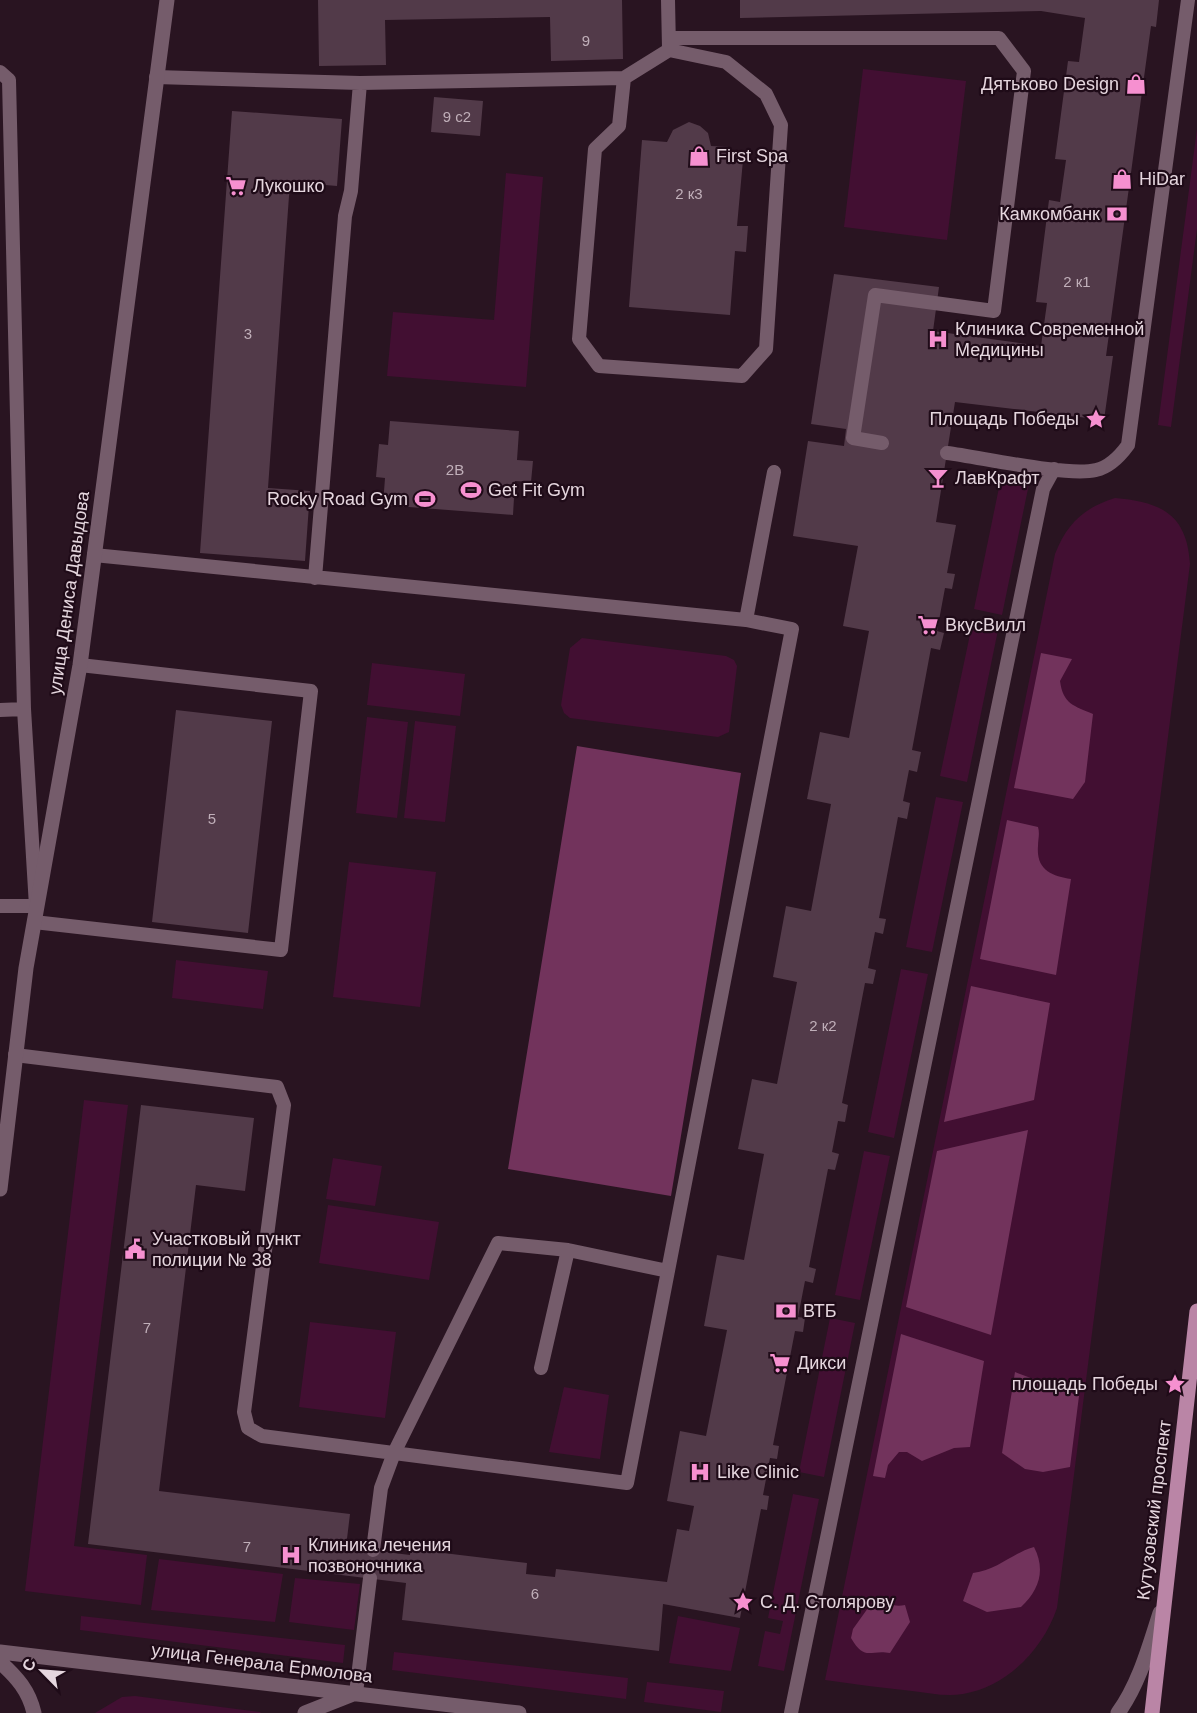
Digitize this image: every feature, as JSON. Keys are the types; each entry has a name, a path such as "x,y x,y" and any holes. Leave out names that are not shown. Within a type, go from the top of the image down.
{"main road":[{"name":"Кутузовский проспект","path":"1152,1713 1162,1604 1197,1311"}],"street":[{"name":"улица Дениса Давыдова","path":"0,1189 15,1055 36,906 80,665 167,0"},
{"path":"1118,1713 1126,1702 1145,1657 1162,1604"},
{"name":"улица Генерала Ермолова","path":"0,1652 519,1713"},
{"path":"0,1662 17,1677 30,1698 34,1713"},
{"path":"305,1713 356,1693"}],"lane":[{"path":"668,0 669,44"},
{"path":"947,453 1054,469 1095,470 1109,465 1125,450 1132,432 1188,0"},
{"path":"156,78 360,82 624,78 669,44 999,38 1024,70 994,311 875,295 853,438 882,442"},
{"path":"624,78 620,126 595,149 579,339 599,366 742,376 766,349 781,125 766,94 726,62 669,44"},
{"path":"0,72 9,80 24,709 36,906 0,906"},
{"path":"315,578 345,216 351,191 360,82"},
{"path":"791,1713 1043,489 1054,469"},
{"path":"746,620 774,472"},
{"path":"15,1055 277,1087 284,1105 244,1412 248,1428 262,1436 627,1483 792,629 746,620 94,555"},
{"path":"34,922 281,950 311,691 80,665"},
{"path":"0,710 24,709"},
{"path":"373,1550 381,1488 394,1453 498,1243 568,1250 668,1271"},
{"path":"541,1368 568,1250"},
{"path":"356,1693 370,1578"}],"shaded area":[{"path":"863,69 966,81 947,240 844,227"},
{"path":"1197,129 1197,229 1171,427 1158,425"},
{"path":"506,173 543,177 526,387 387,376 393,312 494,320"},
{"path":"1002,473 1030,479 1002,615 974,609"},
{"path":"1115,498 1146,503 1169,514 1183,533 1190,564 1057,1608 1043,1638 1022,1663 995,1683 979,1690 957,1695 944,1695 825,1680 1055,554 1065,534 1078,518 1094,507"},
{"path":"972,625 998,630 967,782 940,776"},
{"path":"582,638 726,656 734,660 737,666 729,732 718,737 570,718 564,713 561,705 570,648"},
{"path":"1041,653 1072,659 1060,681 1064,695 1070,703 1093,714 1085,782 1073,799 1014,788"},
{"path":"372,663 465,674 460,716 367,705"},
{"path":"367,717 408,722 397,818 356,813"},
{"path":"415,721 456,726 445,822 404,818"},
{"path":"577,746 741,773 671,1196 508,1169"},
{"path":"936,797 963,802 932,952 906,947"},
{"path":"1007,820 1038,827 1038,854 1043,866 1052,874 1071,879 1056,975 980,959"},
{"path":"349,862 436,872 420,1007 333,997"},
{"path":"176,960 268,971 263,1009 172,998"},
{"path":"901,969 928,974 894,1138 868,1132"},
{"path":"971,986 1050,1003 1034,1100 944,1122"},
{"path":"84,1100 128,1105 74,1546 147,1555 141,1605 25,1591"},
{"path":"1028,1130 991,1335 906,1307 937,1151"},
{"path":"864,1151 890,1156 860,1300 835,1295"},
{"path":"333,1158 382,1166 375,1206 326,1199"},
{"path":"328,1205 439,1222 429,1280 319,1263"},
{"path":"830,1318 855,1323 824,1477 799,1472"},
{"path":"310,1322 396,1332 385,1418 299,1407"},
{"path":"901,1334 984,1361 970,1447 954,1448 922,1461 907,1452 899,1452 888,1465 885,1478 873,1476"},
{"path":"1015,1372 1079,1396 1070,1467 1043,1472 1025,1469 1002,1453"},
{"path":"564,1387 609,1395 600,1459 549,1452"},
{"path":"793,1494 819,1499 784,1671 758,1666 765,1631 780,1634 783,1621 768,1618"},
{"path":"1034,1547 1040,1564 1039,1579 1032,1594 1021,1607 987,1612 963,1601 973,1573 990,1569"},
{"path":"159,1559 283,1574 275,1622 151,1610"},
{"path":"295,1578 360,1584 354,1630 289,1622"},
{"path":"873,1601 897,1606 905,1605 910,1622 890,1653 864,1652 851,1638 853,1629"},
{"path":"81,1616 345,1645 343,1663 80,1630"},
{"path":"678,1616 740,1628 731,1671 669,1663"},
{"path":"394,1652 628,1678 626,1699 392,1670"},
{"path":"647,1682 724,1691 721,1712 644,1702"},
{"path":"135,1696 261,1713 95,1713 122,1697"}],"building":[{"path":"318,0 622,0 623,59 551,61 550,17 385,20 386,65 319,66"},
{"path":"740,0 1159,0 1156,27 1151,26 1106,356 1113,356 1104,420 955,402 936,522 956,525 947,573 955,574 952,589 945,588 937,631 944,633 940,650 931,648 912,750 921,752 917,772 909,770 903,801 910,803 907,819 898,817 879,918 886,919 883,934 875,932 868,968 876,970 873,984 865,983 842,1103 848,1105 845,1122 838,1121 832,1152 839,1154 835,1170 828,1169 809,1267 816,1269 813,1283 805,1281 798,1317 805,1318 803,1332 795,1331 773,1445 779,1446 777,1459 770,1458 763,1495 769,1496 767,1510 761,1509 740,1618 663,1604 659,1651 402,1620 406,1583 88,1544 141,1105 254,1118 245,1191 196,1185 159,1491 350,1514 346,1547 410,1555 410,1549 527,1563 526,1574 555,1577 556,1569 667,1582 677,1529 689,1531 694,1506 667,1501 680,1431 706,1436 727,1330 704,1326 717,1255 744,1260 764,1154 738,1149 752,1079 777,1084 797,982 773,977 786,906 811,911 831,804 807,799 820,732 849,738 869,631 843,626 858,546 793,536 808,441 844,446 846,429 811,424 834,274 939,287 933,331 1041,346 1047,303 1036,302 1049,200 1060,202 1066,160 1055,159 1068,61 1079,62 1085,18 1041,11 740,18"},
{"path":"434,97 483,101 480,136 431,132"},
{"path":"232,111 342,119 337,186 291,182 289,196 268,488 310,491 305,561 200,553"},
{"path":"689,122 700,126 708,133 711,146 729,147 743,160 737,226 748,226 746,252 735,251 730,315 629,307 642,140 667,142 673,130"},
{"path":"390,421 519,431 517,460 533,461 531,482 515,481 513,515 383,505 385,478 376,477 379,444 388,445"},
{"path":"176,710 272,721 248,933 152,922"}],"place":[{"name":"Дятьково Design","path":"1136,84"},
{"name":"First Spa","path":"699,156"},
{"name":"HiDar","path":"1122,179"},
{"name":"Лукошко","path":"236,186"},
{"name":"Камкомбанк","path":"1117,214"},
{"name":"Клиника Современной Медицины","path":"938,339"},
{"name":"Площадь Победы","path":"1096,419"},
{"name":"ЛавКрафт","path":"938,478"},
{"name":"Get Fit Gym","path":"471,490"},
{"name":"Rocky Road Gym","path":"425,499"},
{"name":"ВкусВилл","path":"928,625"},
{"name":"Участковый пункт полиции № 38","path":"135,1249"},
{"name":"ВТБ","path":"786,1311"},
{"name":"Дикси","path":"780,1363"},
{"name":"площадь Победы","path":"1175,1384"},
{"name":"Like Clinic","path":"700,1472"},
{"name":"Клиника лечения позвоночника","path":"291,1555"},
{"name":"С. Д. Столярову","path":"743,1602"}]}
